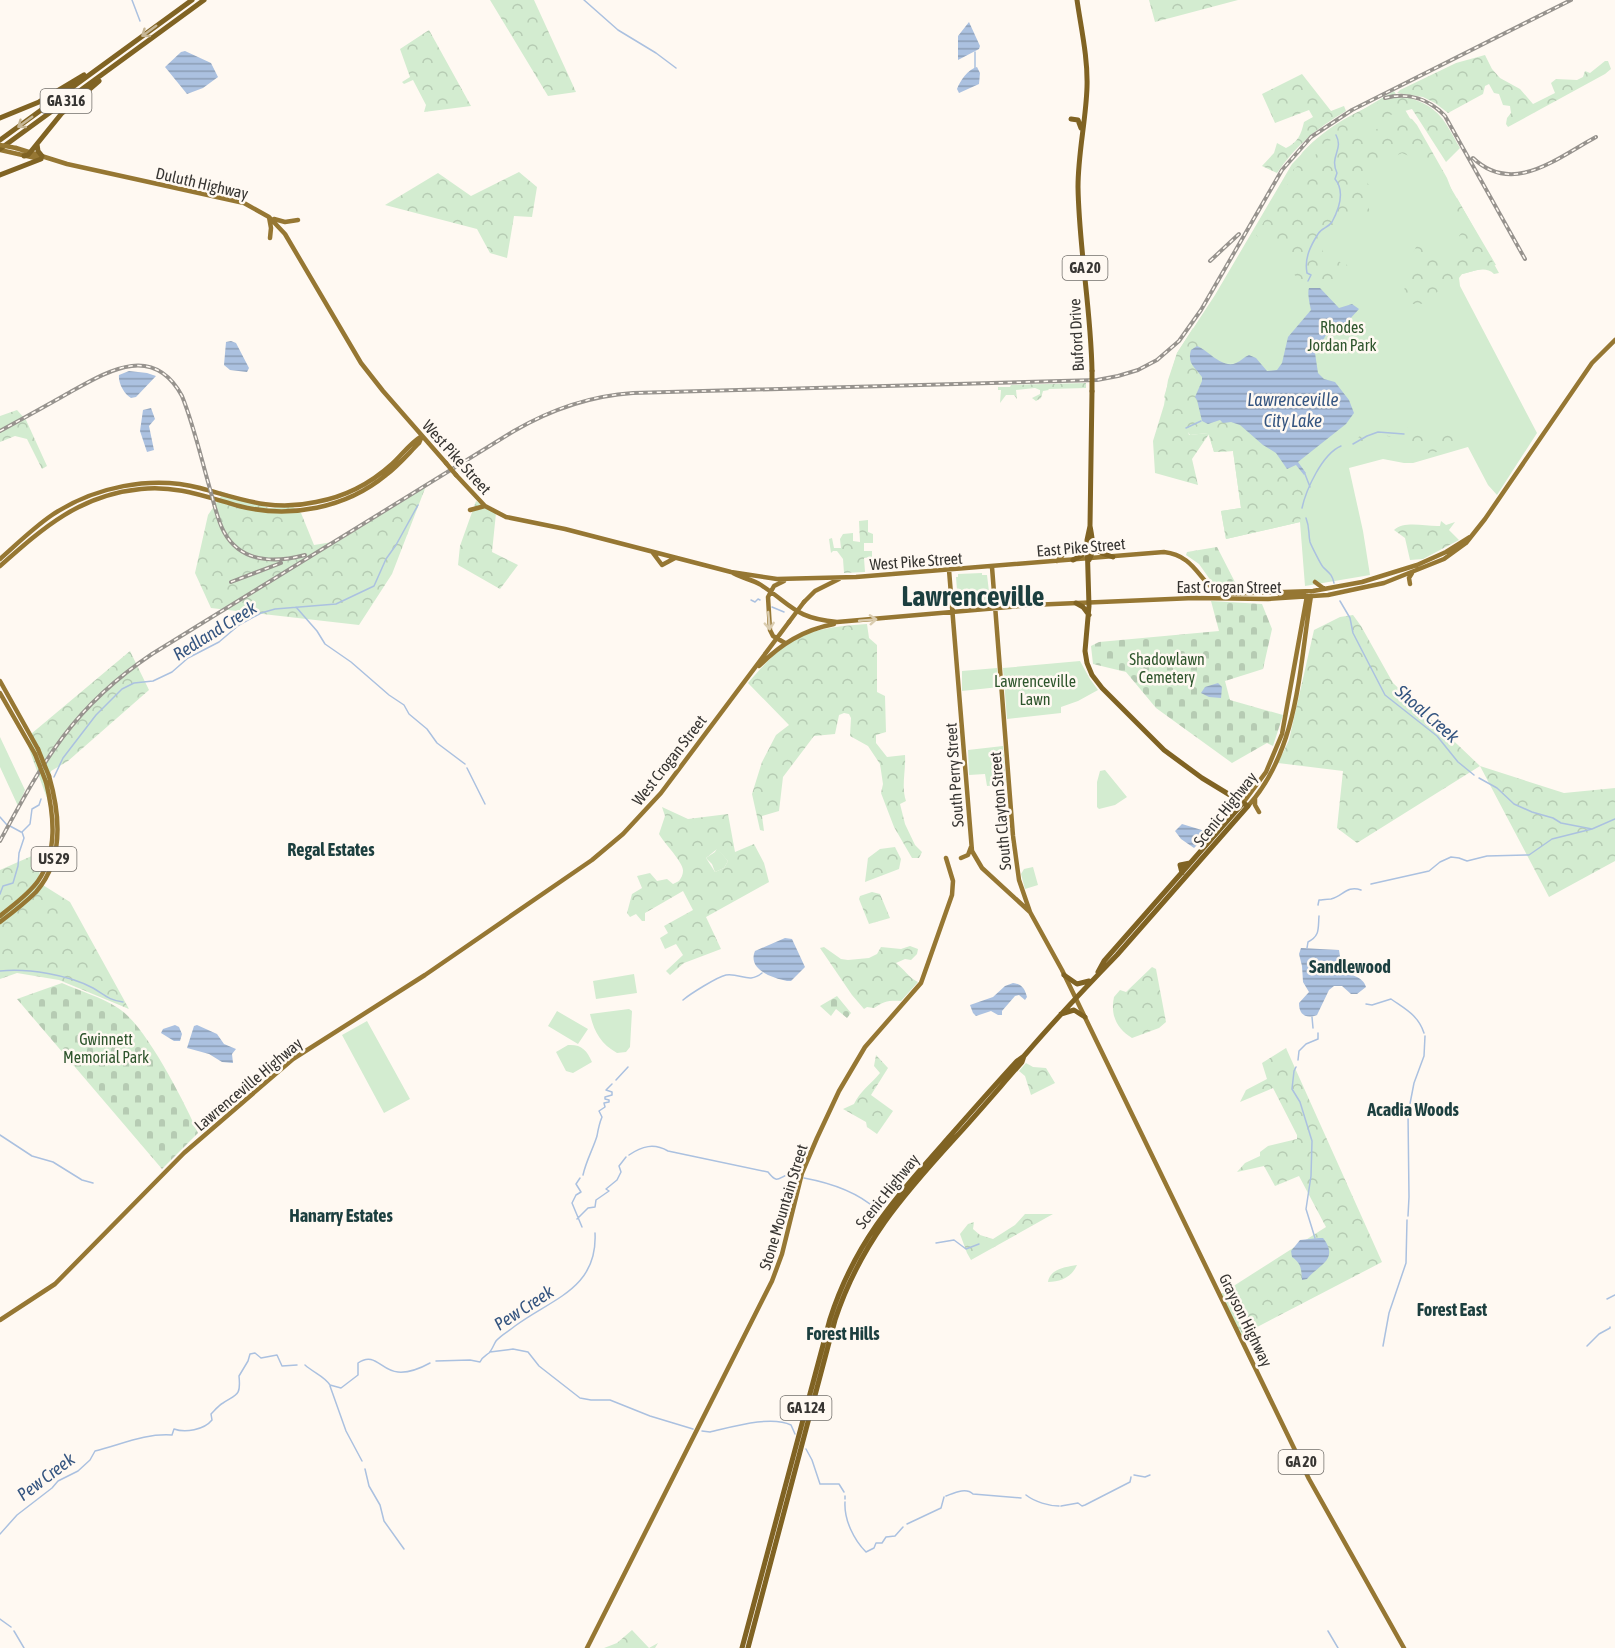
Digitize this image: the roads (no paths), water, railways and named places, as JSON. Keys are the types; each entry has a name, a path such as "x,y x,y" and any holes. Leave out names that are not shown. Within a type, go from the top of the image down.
{"highway":[{"name":"GA 316","path":"0,142 192,0"},
{"name":"GA 316","path":"0,150 204,0"},
{"name":"Buford Drive","path":"1077,0 1087,86 1078,189 1092,371 1090,546 1087,556 1089,560 1089,603"},
{"path":"25,164 27,154 77,99 132,53"},
{"path":"0,118 39,102 106,62"},
{"path":"1071,119 1078,121 1082,132"},
{"path":"0,174 42,158 37,143"},
{"path":"1072,561 1090,546 1113,557"},
{"path":"1076,603 1083,607 1089,615"},
{"name":"GA 20","path":"1089,603 1086,658 1096,681 1164,750 1230,796"},
{"path":"1230,796 1246,805"},
{"path":"1230,796 1236,811"},
{"name":"Scenic Highway","path":"742,1648 827,1328 844,1281 863,1243 887,1208 1022,1062 1024,1056 1182,873 1180,865 1191,862 1236,811 1246,805"},
{"name":"Scenic Highway","path":"1096,974 1117,955 1246,805"},
{"path":"1064,975 1077,984 1091,980"},
{"path":"1060,1015 1074,1011 1085,1017"},
{"name":"Scenic Highway","path":"748,1648 835,1320 847,1286 870,1242 889,1214 1002,1081"}],"main road":[{"name":"Duluth Highway","path":"0,142 27,154"},
{"name":"Duluth Highway","path":"0,150 27,154 244,203 269,217 285,234 326,304"},
{"path":"269,217 284,221 298,220"},
{"path":"269,217 272,228 270,238"},
{"name":"West Pike Street","path":"326,304 366,370 485,506 506,517 551,526 731,572 786,580 992,567"},
{"name":"East Crogan Street","path":"1173,554 1191,564 1218,593 1321,596 1369,588 1412,573 1453,554 1485,519 1592,363 1615,340"},
{"path":"0,559 53,514 82,499 102,492 136,484 167,483 193,486 262,505 287,506 314,503 338,496 365,484 388,467 422,436"},
{"path":"0,566 46,526 68,512 92,501 128,490 152,488 181,490 242,506 277,511 305,510 331,504 355,495 385,476 419,443 422,436"},
{"path":"470,510 485,506"},
{"name":"East Crogan Street","path":"974,610 1194,598 1294,598 1400,572 1438,556 1470,537"},
{"path":"1054,562 1068,550 1068,558 1072,561"},
{"path":"651,552 662,565 677,558"},
{"name":"East Pike Street","path":"992,567 1089,560 1155,552 1173,554"},
{"name":"South Clayton Street","path":"992,567 1013,836 1020,885 1030,912 1075,998"},
{"name":"South Perry Street","path":"950,570 971,844 979,863 1030,912"},
{"name":"West Pike Street","path":"731,572 770,591"},
{"path":"1410,584 1408,578 1412,573"},
{"name":"West Pike Street","path":"804,602 815,591 842,578"},
{"path":"785,643 772,634 769,628 768,596 776,584 786,580"},
{"path":"1315,582 1326,589"},
{"path":"1194,598 1209,594 1210,586"},
{"name":"West Crogan Street","path":"770,591 803,615 817,620 837,622 974,610"},
{"path":"1271,599 1310,594"},
{"name":"Scenic Highway","path":"1246,805 1256,797 1271,773 1287,735 1310,594"},
{"name":"Scenic Highway","path":"1246,805 1266,772 1282,734 1310,594"},
{"path":"1237,599 1258,596"},
{"path":"1310,604 1321,596"},
{"path":"1294,598 1305,610"},
{"name":"West Crogan Street","path":"597,857 624,834 661,793 804,602"},
{"name":"West Crogan Street","path":"753,672 785,643 802,633 837,622"},
{"name":"US 29","path":"0,681 49,776 55,796 58,824 57,846 47,876 35,893 0,922"},
{"name":"US 29","path":"0,693 36,751 46,782 53,826 47,863 37,883 0,916"},
{"path":"1256,797 1255,805 1259,812"},
{"path":"961,858 968,855 971,844"},
{"name":"Lawrenceville Highway","path":"0,1320 55,1284 184,1153 293,1059 385,1002 597,857"},
{"name":"Stone Mountain Street","path":"587,1648 772,1281 782,1254 805,1164 835,1099 868,1043 912,994 924,977 952,895 953,881 947,860"},
{"path":"1017,899 1020,885"},
{"name":"Grayson Highway","path":"1075,998 1309,1479 1404,1648"}],"water":[{"path":"969,22 980,46 979,49 958,60 958,36"},
{"path":"185,51 211,63 218,77 203,88 187,94 165,67"},
{"path":"977,67 980,73 979,84 959,93 957,89 962,79 970,70"},
{"name":"Lawrenceville City Lake","path":"1309,288 1320,288 1339,308 1352,304 1359,309 1348,321 1326,335 1315,353 1318,373 1324,379 1335,382 1349,400 1354,413 1346,424 1298,462 1306,473 1304,475 1296,465 1287,469 1276,453 1240,425 1231,422 1223,423 1220,420 1208,424 1202,421 1195,397 1202,377 1192,365 1190,355 1191,350 1197,346 1226,363 1238,362 1249,355 1256,358 1267,371 1277,370 1282,363 1288,337 1311,310"},
{"path":"226,342 236,343 249,368 247,372 230,370 224,365"},
{"path":"129,371 156,376 136,397 131,398 124,391 119,378 119,375"},
{"path":"151,408 155,419 149,426 154,450 147,452 140,431 143,410"},
{"path":"1218,683 1222,687 1221,698 1209,697 1201,693 1205,687"},
{"path":"1182,824 1205,831 1206,836 1194,848 1181,839 1175,831"},
{"path":"785,938 792,939 805,967 791,981 775,978 763,972 758,968 754,958 755,951"},
{"path":"1301,948 1339,950 1342,969 1359,978 1366,987 1357,994 1351,994 1342,986 1334,986 1329,990 1317,1015 1304,1015 1300,1011 1299,1003 1309,992 1303,982 1299,954"},
{"path":"1013,983 1019,984 1024,989 1027,997 1025,1000 1019,995 1015,996 1002,1011 1002,1015 991,1011 976,1016 973,1013 970,1005 993,997 1005,986"},
{"path":"175,1025 179,1027 182,1034 180,1041 174,1041 161,1033 163,1029"},
{"path":"197,1025 217,1034 224,1044 236,1049 232,1054 233,1063 222,1062 209,1054 187,1048 194,1026"},
{"path":"1323,1238 1329,1252 1326,1262 1307,1279 1302,1280 1300,1267 1292,1257 1291,1251 1300,1240"}],"waterway":[{"path":"132,0 140,21"},
{"path":"584,0 618,30 676,68"},
{"name":"Redland Creek","path":"975,52 975,68"},
{"name":"Shoal Creek","path":"1308,281 1311,275 1307,273 1306,267 1309,252 1319,232 1332,222 1340,200 1340,189 1335,179 1338,145 1336,135"},
{"path":"1186,428 1201,421"},
{"name":"Shoal Creek","path":"1353,444 1378,432 1404,434"},
{"name":"Shoal Creek","path":"1302,508 1321,464 1341,446"},
{"path":"1305,474 1310,487"},
{"name":"Redland Creek","path":"54,777 63,758 96,715 122,689 134,683 153,681 172,672 188,658 219,642 239,625 261,613 275,609 336,604 374,586 386,559 418,505"},
{"name":"Shoal Creek","path":"1306,518 1311,544 1334,583"},
{"path":"751,600 755,602 760,600"},
{"name":"Shoal Creek","path":"1340,601 1350,618 1353,633 1385,695 1437,736 1458,762 1474,775"},
{"path":"296,607 325,644 404,705 409,714 427,729 437,743 465,764"},
{"path":"772,607 784,612"},
{"path":"467,768 485,804"},
{"name":"Shoal Creek","path":"1479,778 1497,788 1514,804 1561,823 1592,829"},
{"name":"Redland Creek","path":"22,832 30,824 32,809 39,805 41,799"},
{"path":"0,817 7,825"},
{"path":"1371,884 1429,871 1451,857 1467,861 1487,856 1529,855 1552,839 1592,829 1615,819"},
{"path":"10,826 21,832"},
{"name":"Redland Creek","path":"0,894 3,886 13,883 24,838 22,832"},
{"path":"1318,905 1319,900 1335,898 1352,889 1361,890"},
{"path":"1307,948 1308,942 1318,932 1319,916"},
{"path":"0,971 11,970 60,976 83,983 110,999 123,1002"},
{"path":"683,1000 722,976 753,978 762,973"},
{"path":"1366,1004 1372,1005 1391,999 1415,1017 1424,1033"},
{"path":"1312,1017 1313,1028"},
{"path":"1298,1060 1299,1051 1306,1044 1318,1039 1318,1033"},
{"path":"1408,1216 1408,1114 1414,1083 1424,1056 1425,1036"},
{"path":"616,1080 628,1067"},
{"path":"1296,1067 1292,1089 1300,1102 1312,1141 1311,1176 1306,1209 1315,1238"},
{"path":"583,1175 602,1117 599,1111 605,1107 604,1103 609,1102 605,1097 612,1095 612,1092 606,1090 612,1084"},
{"path":"0,1135 32,1156 53,1162 82,1180 93,1183"},
{"name":"Pew Creek","path":"629,1155 639,1149 653,1146 768,1172 776,1179 790,1174 797,1177"},
{"name":"Pew Creek","path":"577,1219 588,1208 595,1207 596,1200 609,1191 606,1189 617,1180 621,1172 619,1166 626,1157"},
{"path":"580,1178 576,1184 581,1192 576,1195 572,1203 582,1227"},
{"name":"Pew Creek","path":"804,1178 843,1189 860,1197 876,1209"},
{"path":"1383,1346 1389,1313 1406,1263 1407,1220"},
{"name":"Pew Creek","path":"436,1361 480,1362 500,1337 570,1290 589,1267 594,1252 595,1233"},
{"name":"Pew Creek","path":"936,1243 954,1240 966,1249 979,1244"},
{"path":"1607,1299 1615,1295"},
{"path":"1587,1346 1610,1327"},
{"path":"490,1352 513,1349 528,1352 539,1366 580,1398 610,1400 650,1416 693,1429"},
{"name":"Pew Creek","path":"0,1534 17,1515 58,1481 78,1471 90,1460 95,1451 142,1438 172,1435 174,1429 194,1430 209,1423 212,1420 211,1414 239,1391 239,1376 250,1354 255,1353 261,1358 277,1355 282,1366 297,1365"},
{"name":"Pew Creek","path":"305,1365 330,1385 341,1388 358,1375 358,1363 364,1360 374,1360 398,1372 415,1370 430,1363"},
{"path":"330,1386 346,1431 362,1461"},
{"path":"702,1431 710,1432 751,1423 773,1421 791,1425 795,1434"},
{"path":"806,1449 820,1484 839,1484 844,1492"},
{"path":"365,1469 369,1486 380,1505 384,1521 404,1549"},
{"path":"1134,1475 1145,1477 1150,1475"},
{"path":"1061,1506 1078,1503 1085,1505 1130,1482 1131,1477"},
{"path":"946,1496 963,1491 1021,1498"},
{"path":"1026,1495 1042,1503 1059,1506"},
{"path":"907,1524 941,1508 944,1497"},
{"path":"845,1502 846,1516 851,1529 866,1552 874,1548 876,1543 882,1543 886,1537 895,1536 903,1527"},
{"path":"0,1619 11,1627"},
{"path":"14,1631 24,1648"},
{"path":"1328,1631 1338,1648"}],"railway":[{"path":"0,841 31,785 63,737 101,694 125,674 152,654 542,416 601,397 633,393 1097,380 1138,370 1157,360 1179,341 1201,310 1282,170 1311,137 1352,110 1571,0"},
{"path":"1385,98 1394,96 1418,98 1432,105 1445,116 1525,259"},
{"path":"1473,158 1488,169 1504,174 1519,174 1550,163 1596,137"},
{"path":"1210,261 1239,234"},
{"path":"0,431 80,386 112,371 142,366 157,370 170,379 182,396 218,516 231,542 249,555 260,558 282,559 305,555"},
{"path":"231,582 281,563"}],"district":[{"name":"Lawrenceville","path":"973,596"},
{"name":"Regal Estates","path":"331,850"},
{"name":"Sandlewood","path":"1350,967"},
{"name":"Acadia Woods","path":"1413,1110"},
{"name":"Hanarry Estates","path":"341,1216"},
{"name":"Forest East","path":"1452,1310"},
{"name":"Forest Hills","path":"843,1334"}],"park label":[{"name":"Rhodes Jordan Park","path":"1342,336"},
{"name":"Shadowlawn Cemetery","path":"1167,668"},
{"name":"Lawrenceville Lawn","path":"1035,690"},
{"name":"Gwinnett Memorial Park","path":"106,1048"}]}
